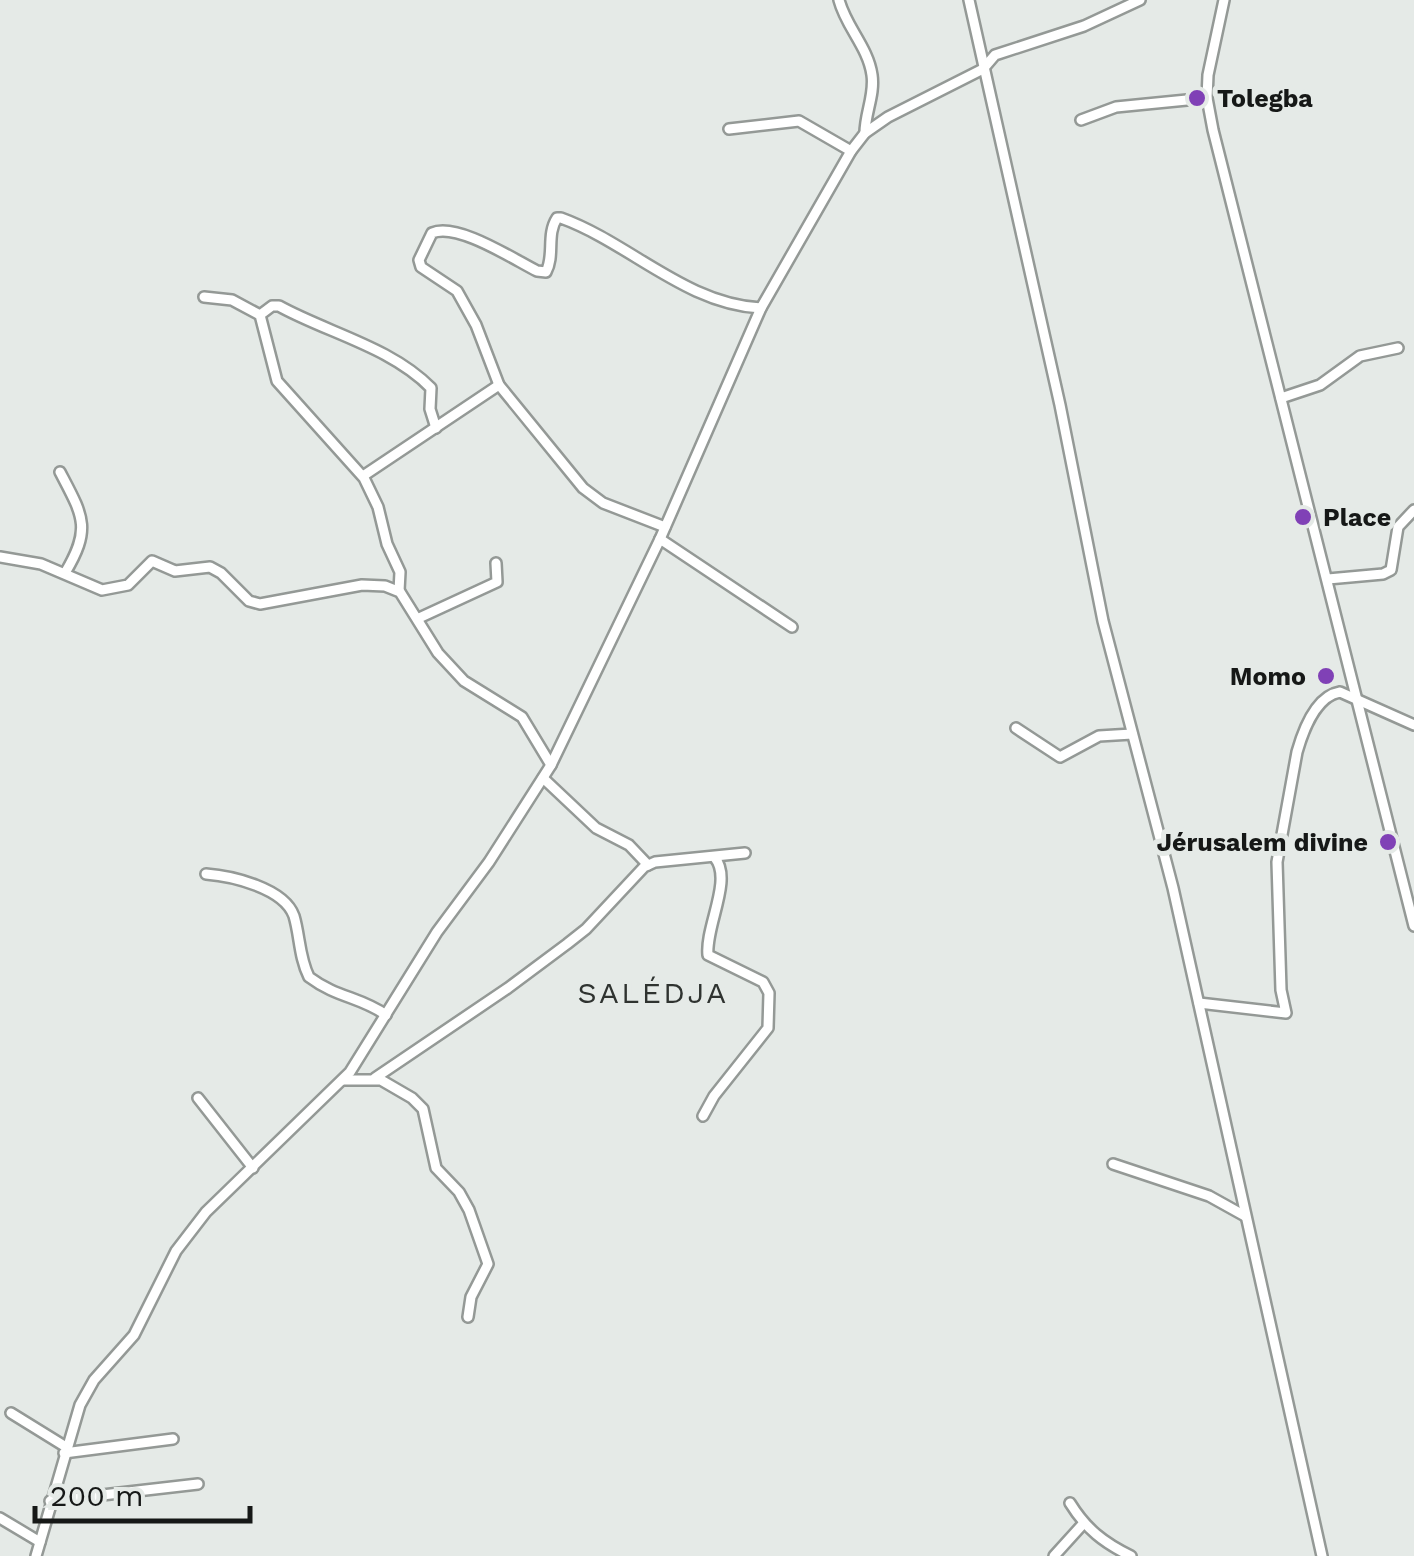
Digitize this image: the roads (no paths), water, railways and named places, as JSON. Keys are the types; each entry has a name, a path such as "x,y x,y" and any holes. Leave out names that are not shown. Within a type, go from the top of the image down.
{"street":[{"path":"839,0 843,16 869,62 872,92 865,132"},
{"path":"968,0 1056,388 1099,606 1174,888 1322,1556"},
{"path":"36,1556 65,1450 86,1392 134,1335 156,1286 182,1243 206,1212 343,1080 437,932 489,862 551,765 660,539 761,308 851,151 865,132 983,69 995,55 1084,26 1140,0"},
{"path":"1224,0 1207,98 1414,926"},
{"path":"1082,120 1116,107 1207,98"},
{"path":"729,130 798,120 851,151"},
{"path":"664,527 594,498 539,437 499,385 476,325 458,294 419,265 434,231 454,232 543,273 550,265 552,228 561,218 590,230 703,295 761,308"},
{"path":"204,296 240,302 260,315 277,381 363,476 400,572 399,591"},
{"path":"260,315 279,306 334,329 402,365 431,388 430,408 436,428"},
{"path":"1281,398 1320,385 1360,356 1398,348"},
{"path":"363,476 499,385"},
{"path":"60,472 84,525 80,546 65,573"},
{"path":"1328,579 1391,570 1398,526 1414,510"},
{"path":"660,539 792,627"},
{"path":"0,557 41,564 94,589 111,590 132,582 152,561 175,571 210,567 249,601 260,604 362,585 399,591 438,653 464,681 522,717 551,765"},
{"path":"419,618 497,582 496,563"},
{"path":"1199,1003 1286,1013 1281,990 1277,862 1297,752 1317,709 1330,694 1340,692 1414,725"},
{"path":"1016,728 1060,758 1099,736 1132,734"},
{"path":"543,778 596,828 629,845 648,864"},
{"path":"343,1080 375,1078 508,988 586,930 648,864 745,852"},
{"path":"703,1116 745,1053 763,1037 770,1006 764,982 708,955 722,879 715,858"},
{"path":"206,874 239,877 284,901 294,916 309,976 336,995 369,1004 386,1015"},
{"path":"375,1078 402,1092 423,1110 436,1168 458,1192 476,1228 488,1267 471,1297 468,1317"},
{"path":"198,1098 254,1168"},
{"path":"1114,1164 1209,1196 1245,1216"},
{"path":"11,1413 65,1450 174,1439"},
{"path":"50,1501 198,1484"},
{"path":"1070,1503 1083,1524 1106,1544 1131,1556"},
{"path":"0,1518 40,1542"},
{"path":"1054,1556 1083,1524"}],"place":[{"name":"Tolegba","path":"1197,98"},
{"name":"Place","path":"1303,517"},
{"name":"Momo","path":"1326,676"},
{"name":"Jérusalem divine","path":"1388,842"}],"district":[{"name":"SALÉDJA","path":"653,992"}]}
